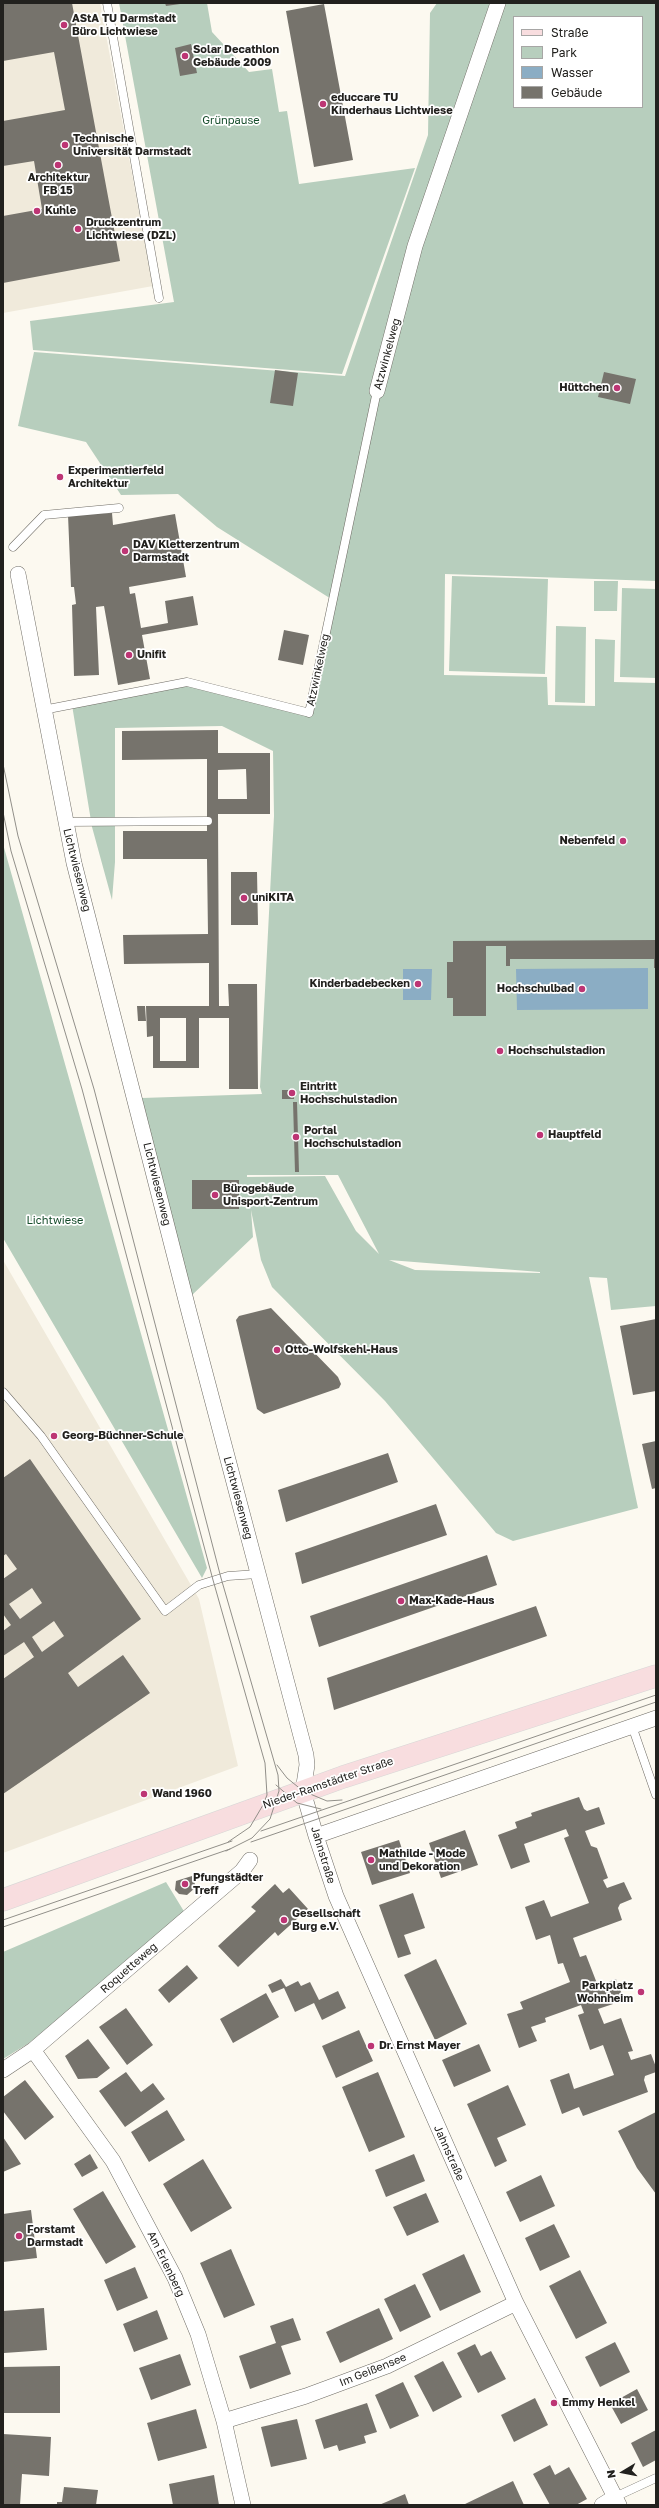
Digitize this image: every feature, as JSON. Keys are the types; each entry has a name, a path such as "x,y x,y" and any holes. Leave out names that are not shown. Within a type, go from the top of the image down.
{"main road":[{"name":"Nieder-Ramstädter Straße","path":"3,1900 303,1791 656,1676"}],"street":[{"name":"Atzwinkelweg","path":"376,391 415,246 498,3"},
{"name":"Lichtwiesenweg","path":"18,574 65,822 189,1312 306,1755 307,1765 303,1791"},
{"path":"316,1836 656,1718"},
{"name":"Jahnstraße","path":"303,1791 336,1896 516,2303 612,2502"},
{"name":"Roquetteweg","path":"3,2070 33,2050 242,1871 250,1860"},
{"name":"Am Erlenberg","path":"33,2050 113,2161 175,2278 198,2334 224,2421 243,2505"},
{"name":"Im Geißensee","path":"224,2421 306,2396 387,2366 516,2303"}],"lane":[{"path":"107,3 159,298"},
{"name":"Atzwinkelweg","path":"43,710 187,682 308,713 376,391"},
{"path":"13,547 44,515 119,508"},
{"path":"65,822 208,821"},
{"path":"3,1392 41,1436 165,1611 199,1585 228,1576 258,1574"},
{"path":"632,1726 656,1795"},
{"path":"612,2502 656,2478"}],"shaded area":[{"name":"Technische Universität Darmstadt","path":"3,3 100,3 153,286 3,313"},
{"name":"Georg-Büchner-Schule","path":"3,1260 199,1599 238,1766 3,1853"}],"green space":[{"name":"Grünpause","path":"119,3 207,3 212,32 249,72 272,69 279,112 287,111 299,184 415,168 342,374 33,350 30,321 174,302"},
{"path":"437,3 656,3 656,581 445,574 444,675 547,677 548,705 595,706 595,639 615,640 614,682 656,683 656,1306 611,1310 607,1278 589,1277 638,1508 513,1541 496,1533 385,1401 272,1287 261,1260 251,1210 253,1237 191,1296 142,1098 262,1094 260,1087 274,816 273,751 222,726 115,728 115,862 112,900 92,827 72,705 187,684 311,716 336,602 217,527 178,494 121,495 86,442 18,426 34,352 345,376 428,135 430,13","holes":["247,1175 338,1175 379,1254 356,1231 325,1176 247,1177","389,1260 540,1272 540,1273 415,1270"]},
{"path":"452,576 548,579 545,674 449,671"},
{"path":"594,581 618,581 617,611 594,611"},
{"path":"622,588 656,589 656,678 620,677"},
{"path":"556,626 586,627 585,703 555,702"},
{"name":"Lichtwiese","path":"3,844 207,1568 202,1578 3,1238"},
{"path":"166,1882 185,1913 29,2043 3,2059 3,1952"}],"water":[{"name":"Hochschulbad","path":"648,968 648,1009 517,1010 516,969"},
{"name":"Kinderbadebecken","path":"403,969 432,969 431,1000 403,1000"}],"building":[{"name":"Architektur FB 15","path":"3,3 72,3 120,261 3,283 3,216 42,209 34,161 3,166 3,121 65,110 54,52 3,61"},
{"path":"165,3 180,3 180,4 166,6"},
{"name":"educcare TU Kinderhaus Lichtwiese","path":"324,4 353,160 314,167 286,11"},
{"name":"Solar Decathlon Gebäude 2009","path":"191,44 197,73 180,76 175,48"},
{"path":"275,370 298,373 293,406 270,403"},
{"name":"Hüttchen","path":"604,372 636,379 630,404 598,397"},
{"path":"112,513 113,525 175,514 186,577 129,587 130,594 135,593 141,628 168,623 165,601 193,596 198,625 142,635 150,679 118,685 104,606 96,607 99,675 74,676 72,605 76,604 74,587 71,587 68,515"},
{"path":"284,630 309,635 303,665 278,660"},
{"path":"218,730 218,753 270,753 270,814 218,814 219,1006 229,1006 228,984 257,984 258,1089 229,1089 229,1018 199,1018 199,1068 153,1068 153,1036 147,1037 146,1006 209,1006 209,963 124,964 123,935 208,934 207,859 123,859 123,831 207,831 207,759 122,760 122,731","holes":["246,769 247,799 218,799 218,770","160,1018 186,1018 186,1061 160,1061"]},
{"name":"uniKITA","path":"231,872 257,872 258,925 231,925"},
{"path":"656,940 656,968 654,968 654,959 510,959 510,966 506,966 506,946 486,946 486,1016 453,1016 453,998 447,998 447,962 453,962 453,941"},
{"path":"137,1006 145,1006 146,1021 138,1021"},
{"path":"282,1090 294,1090 294,1099 282,1099"},
{"name":"Portal Hochschulstadion","path":"293,1102 297,1102 299,1172 295,1172"},
{"name":"Bürogebäude Unisport-Zentrum","path":"192,1180 239,1180 239,1209 192,1209"},
{"name":"Otto-Wolfskehl-Haus","path":"271,1308 338,1377 341,1384 339,1388 264,1414 257,1409 236,1320 239,1316"},
{"path":"656,1319 656,1391 633,1395 620,1326"},
{"path":"656,1441 656,1488 652,1489 642,1444"},
{"path":"388,1453 398,1482 286,1522 278,1490"},
{"path":"30,1459 141,1619 68,1673 78,1687 123,1655 150,1693 3,1794 3,1679 34,1657 24,1642 3,1656 3,1631 11,1625 3,1614 3,1579 17,1569 6,1554 3,1556 3,1478","holes":["32,1588 42,1603 20,1619 9,1604","54,1621 64,1636 42,1652 32,1637"]},
{"path":"436,1504 447,1535 302,1584 295,1553"},
{"name":"Max-Kade-Haus","path":"487,1555 497,1585 319,1647 310,1616"},
{"path":"536,1606 547,1636 334,1710 327,1678"},
{"path":"579,1797 584,1809 587,1811 599,1807 605,1824 585,1831 591,1846 597,1848 608,1878 603,1880 607,1888 624,1882 632,1899 620,1904 618,1908 622,1920 573,1938 580,1957 586,1955 598,1986 616,1979 623,1997 612,2001 613,2004 598,2009 604,2024 621,2018 633,2051 628,2052 631,2060 651,2054 656,2067 656,2072 645,2076 644,2080 648,2092 583,2116 579,2107 562,2114 550,2080 569,2073 574,2089 614,2075 603,2045 590,2050 578,2015 584,2013 581,2005 545,2018 546,2022 531,2027 537,2041 519,2048 507,2014 523,2009 520,2002 570,1982 563,1963 558,1964 550,1935 536,1940 525,1907 544,1900 551,1917 589,1903 564,1838 569,1836 566,1829 524,1844 530,1862 511,1869 498,1835 517,1828 515,1822 532,1816 531,1813"},
{"path":"465,1830 478,1865 441,1878 429,1843"},
{"path":"399,1840 410,1873 372,1885 361,1852"},
{"name":"Pfungstädter Treff","path":"192,1876 196,1887 187,1895 179,1894 175,1890 176,1881"},
{"path":"275,1884 283,1893 289,1888 308,1909 278,1936 275,1932 238,1967 218,1946 256,1911 251,1907"},
{"path":"413,1893 425,1928 404,1935 411,1954 398,1958 379,1905"},
{"path":"436,1959 467,2024 435,2040 404,1975"},
{"path":"187,1965 198,1978 169,2003 158,1990"},
{"path":"281,1979 286,1987 298,1981 301,1986 310,1982 319,2000 338,1991 346,2008 322,2020 314,2003 295,2012 284,1988 272,1993 268,1985"},
{"path":"266,1993 279,2017 233,2043 220,2019"},
{"path":"126,2008 153,2045 127,2065 99,2027"},
{"path":"359,2030 373,2061 336,2078 322,2046"},
{"path":"88,2039 110,2068 97,2078 78,2079 65,2056"},
{"path":"479,2044 491,2071 454,2087 442,2060"},
{"path":"126,2072 141,2092 153,2083 165,2099 125,2127 99,2091"},
{"path":"378,2072 405,2137 369,2152 342,2087"},
{"path":"25,2080 54,2117 25,2140 3,2111 3,2097"},
{"path":"508,2085 526,2125 497,2138 507,2161 495,2167 467,2104"},
{"path":"167,2110 185,2140 149,2162 131,2132"},
{"path":"656,2112 656,2194 637,2168 618,2131"},
{"path":"3,2137 21,2164 3,2172"},
{"path":"90,2154 98,2168 82,2177 74,2164"},
{"path":"414,2154 425,2181 386,2197 375,2170"},
{"path":"203,2159 232,2208 191,2232 163,2184"},
{"path":"541,2175 555,2206 520,2222 506,2192"},
{"path":"103,2191 136,2247 106,2264 73,2209"},
{"path":"426,2193 439,2222 407,2236 393,2207"},
{"name":"Forstamt Darmstadt","path":"31,2210 37,2258 3,2262 3,2214"},
{"path":"554,2224 570,2257 540,2271 525,2238"},
{"path":"231,2249 255,2305 224,2318 200,2263"},
{"path":"464,2254 481,2292 440,2311 422,2274"},
{"path":"135,2267 148,2298 117,2311 104,2280"},
{"path":"580,2270 607,2323 576,2339 549,2286"},
{"path":"415,2284 431,2317 400,2332 384,2299"},
{"path":"44,2308 47,2350 4,2353 3,2311"},
{"path":"379,2308 393,2339 340,2363 326,2332"},
{"path":"157,2310 168,2339 134,2352 123,2324"},
{"path":"293,2318 301,2340 281,2346 291,2374 250,2389 239,2356 276,2343 270,2326"},
{"path":"615,2342 630,2372 600,2387 585,2357"},
{"path":"475,2344 481,2356 491,2351 506,2379 478,2393 457,2353"},
{"path":"180,2354 191,2385 151,2400 139,2368"},
{"path":"443,2361 462,2397 433,2412 414,2376"},
{"path":"60,2366 60,2413 3,2413 3,2367"},
{"path":"403,2382 419,2416 390,2429 375,2395"},
{"path":"637,2389 648,2410 621,2424 610,2404"},
{"path":"535,2398 548,2425 514,2442 501,2415"},
{"path":"367,2403 377,2432 364,2436 366,2443 339,2451 337,2445 324,2449 315,2420"},
{"path":"196,2409 207,2448 158,2461 147,2423"},
{"path":"297,2419 307,2459 271,2467 261,2427"},
{"path":"656,2430 656,2460 643,2467 631,2443"},
{"path":"3,2434 51,2437 49,2476 22,2474 20,2505 3,2505"},
{"path":"550,2465 555,2475 569,2467 587,2499 576,2505 550,2505 533,2474"},
{"path":"214,2475 219,2505 173,2505 169,2484"},
{"path":"513,2481 524,2505 463,2505 492,2491"},
{"path":"64,2487 98,2490 96,2505 57,2505 57,2502 62,2502"},
{"path":"405,2494 409,2505 379,2505"}],"tram line":[{"path":"3,764 18,836 94,1089 221,1578 278,1775 279,1791 270,1819 252,1838 226,1851"},
{"path":"3,812 11,851 82,1089 213,1580 265,1763 267,1795 263,1805 250,1827 228,1842"},
{"path":"261,1831 656,1695"},
{"path":"251,1842 656,1702"},
{"path":"277,1765 287,1778 303,1791 327,1801 342,1800"},
{"path":"276,1785 297,1803 321,1809"},
{"path":"3,1920 232,1841"},
{"path":"3,1927 230,1849"}],"place":[{"name":"AStA TU Darmstadt Büro Lichtwiese","path":"64,25"},
{"name":"Solar Decathlon Gebäude 2009","path":"185,56"},
{"name":"educcare TU Kinderhaus Lichtwiese","path":"323,104"},
{"name":"Technische Universität Darmstadt","path":"65,145"},
{"name":"Architektur FB 15","path":"58,165"},
{"name":"Kuhle","path":"37,211"},
{"name":"Druckzentrum Lichtwiese (DZL)","path":"78,229"},
{"name":"Hüttchen","path":"617,388"},
{"name":"Experimentierfeld Architektur","path":"60,477"},
{"name":"DAV Kletterzentrum Darmstadt","path":"125,551"},
{"name":"Unifit","path":"129,655"},
{"name":"Nebenfeld","path":"623,841"},
{"name":"uniKITA","path":"244,898"},
{"name":"Kinderbadebecken","path":"418,984"},
{"name":"Hochschulbad","path":"582,989"},
{"name":"Hochschulstadion","path":"500,1051"},
{"name":"Eintritt Hochschulstadion","path":"292,1093"},
{"name":"Hauptfeld","path":"540,1135"},
{"name":"Portal Hochschulstadion","path":"296,1137"},
{"name":"Bürogebäude Unisport-Zentrum","path":"215,1195"},
{"name":"Otto-Wolfskehl-Haus","path":"277,1350"},
{"name":"Georg-Büchner-Schule","path":"54,1436"},
{"name":"Max-Kade-Haus","path":"401,1601"},
{"name":"Wand 1960","path":"144,1794"},
{"name":"Mathilde - Mode und Dekoration","path":"371,1860"},
{"name":"Pfungstädter Treff","path":"185,1884"},
{"name":"Gesellschaft Burg e.V.","path":"284,1920"},
{"name":"Parkplatz Wohnheim","path":"641,1992"},
{"name":"Dr. Ernst Mayer","path":"371,2046"},
{"name":"Forstamt Darmstadt","path":"19,2236"},
{"name":"Emmy Henkel","path":"554,2403"}]}
